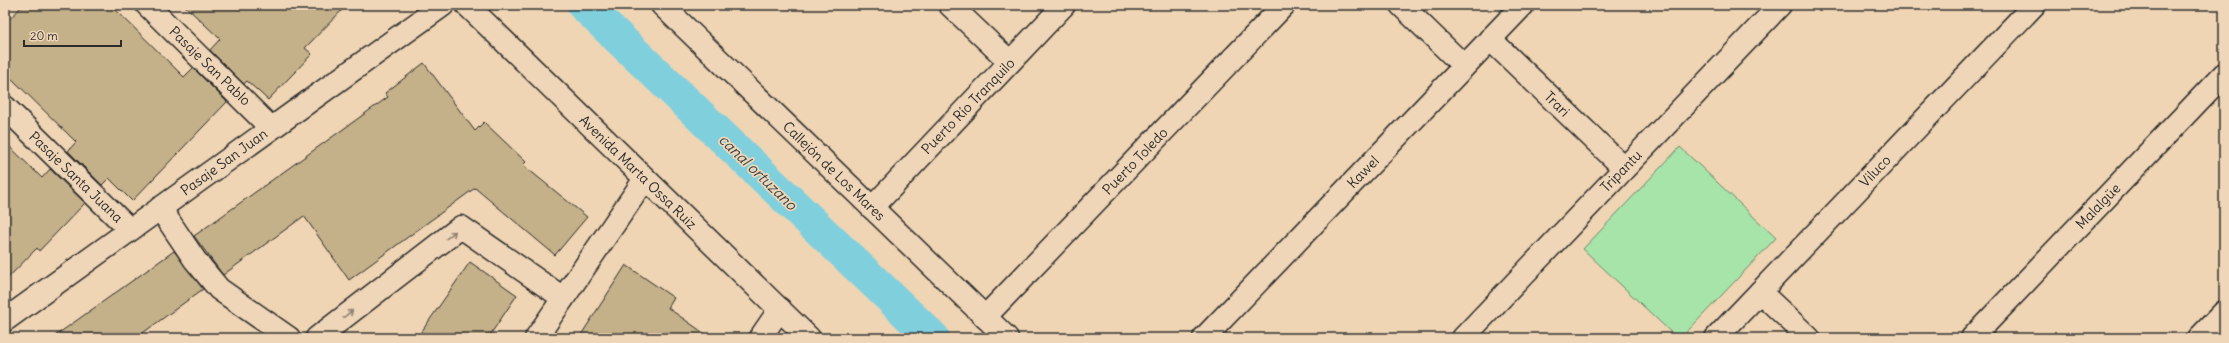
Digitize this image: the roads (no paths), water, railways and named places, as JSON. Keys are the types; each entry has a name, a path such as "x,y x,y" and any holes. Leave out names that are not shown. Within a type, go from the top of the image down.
{"street":[{"name":"Pasaje San Pablo","path":"147,5 272,128"},
{"name":"Pasaje San Juan","path":"5,320 443,5"},
{"name":"Avenida Marta Ossa Ruiz","path":"467,5 809,338"},
{"name":"Callejón de Los Mares","path":"662,5 1007,338"},
{"path":"950,5 1010,62"},
{"name":"Puerto Río Tranquilo","path":"872,208 1064,5"},
{"name":"Puerto Toledo","path":"985,317 1284,5"},
{"path":"1401,5 1464,66"},
{"name":"Kawel","path":"1204,338 1523,5"},
{"name":"Tripantu","path":"1463,338 1780,5"},
{"name":"Viluco","path":"1716,338 2034,5"},
{"name":"Trari","path":"1490,39 1624,168"},
{"name":"Malalgüe","path":"1972,338 2224,74"},
{"name":"Pasaje Santa Juana","path":"5,107 130,230"},
{"path":"536,338 645,179"},
{"path":"160,208 198,265 219,289 289,338"},
{"path":"317,338 460,227 563,298"},
{"path":"1760,292 1809,338"},
{"path":"760,338 780,309"},
{"path":"2199,338 2224,312"}],"waterway":[{"name":"canal ortuzano","path":"584,5 933,338"}]}
